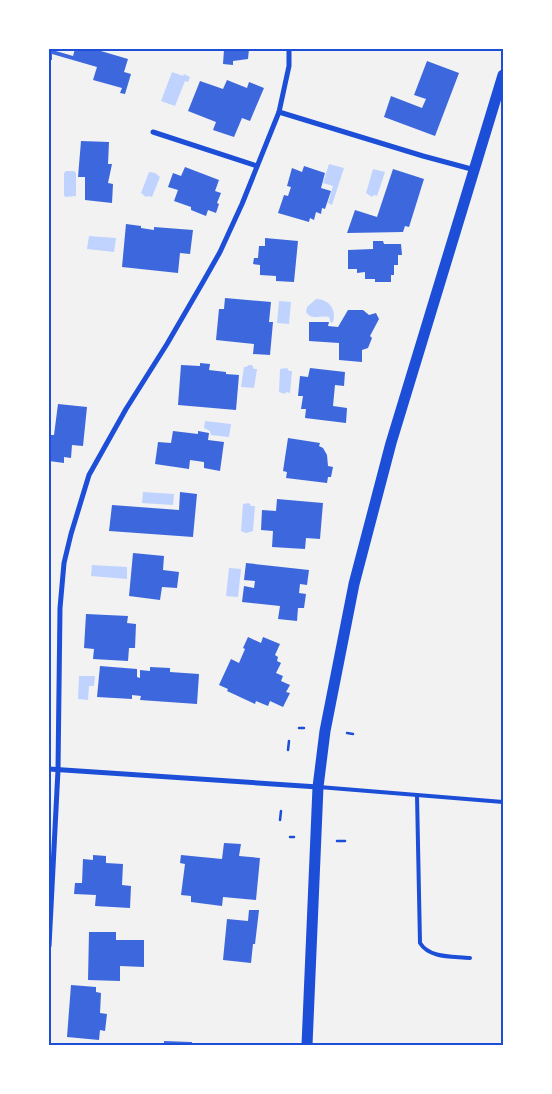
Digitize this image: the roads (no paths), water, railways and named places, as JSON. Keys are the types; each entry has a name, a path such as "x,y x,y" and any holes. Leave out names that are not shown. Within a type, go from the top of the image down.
{"main road":[{"path":"307,1045 318,787 325,731 354,584 391,443 503,75"}],"street":[{"path":"49,946 58,770 60,608 64,563 89,475 126,409 167,344 220,252 242,204 279,112 289,66 289,49"},
{"path":"279,112 414,154 475,170"},
{"path":"153,132 257,166"},
{"path":"49,769 318,787"}],"lane":[{"path":"318,787 503,802"},
{"path":"417,795 420,943 432,954 470,958"}],"water":[{"path":"172,72 190,77 188,82 185,81 175,106 161,101"},
{"path":"329,164 344,168 332,205 328,203 333,186 323,183"},
{"path":"373,169 385,172 377,196 374,195 372,197 366,193"},
{"path":"66,171 74,171 76,173 76,196 65,197 64,195 64,173"},
{"path":"149,172 155,173 160,177 152,197 146,197 141,193"},
{"path":"89,236 116,238 114,252 87,249"},
{"path":"316,299 321,299 331,306 334,313 333,322 331,323 329,317 308,315 306,312 307,307"},
{"path":"279,301 291,302 289,324 277,323"},
{"path":"249,365 257,369 254,388 241,387 244,367"},
{"path":"287,368 289,371 292,371 290,393 286,392 285,394 279,392 280,369"},
{"path":"205,421 231,424 229,437 211,435 210,431 204,428"},
{"path":"143,492 174,494 173,505 142,503"},
{"path":"249,503 251,506 255,506 253,531 246,533 241,531 243,504"},
{"path":"92,565 127,567 127,579 91,576"},
{"path":"229,568 241,569 238,597 226,596"},
{"path":"79,676 95,676 94,686 89,686 88,700 78,699"}]}
